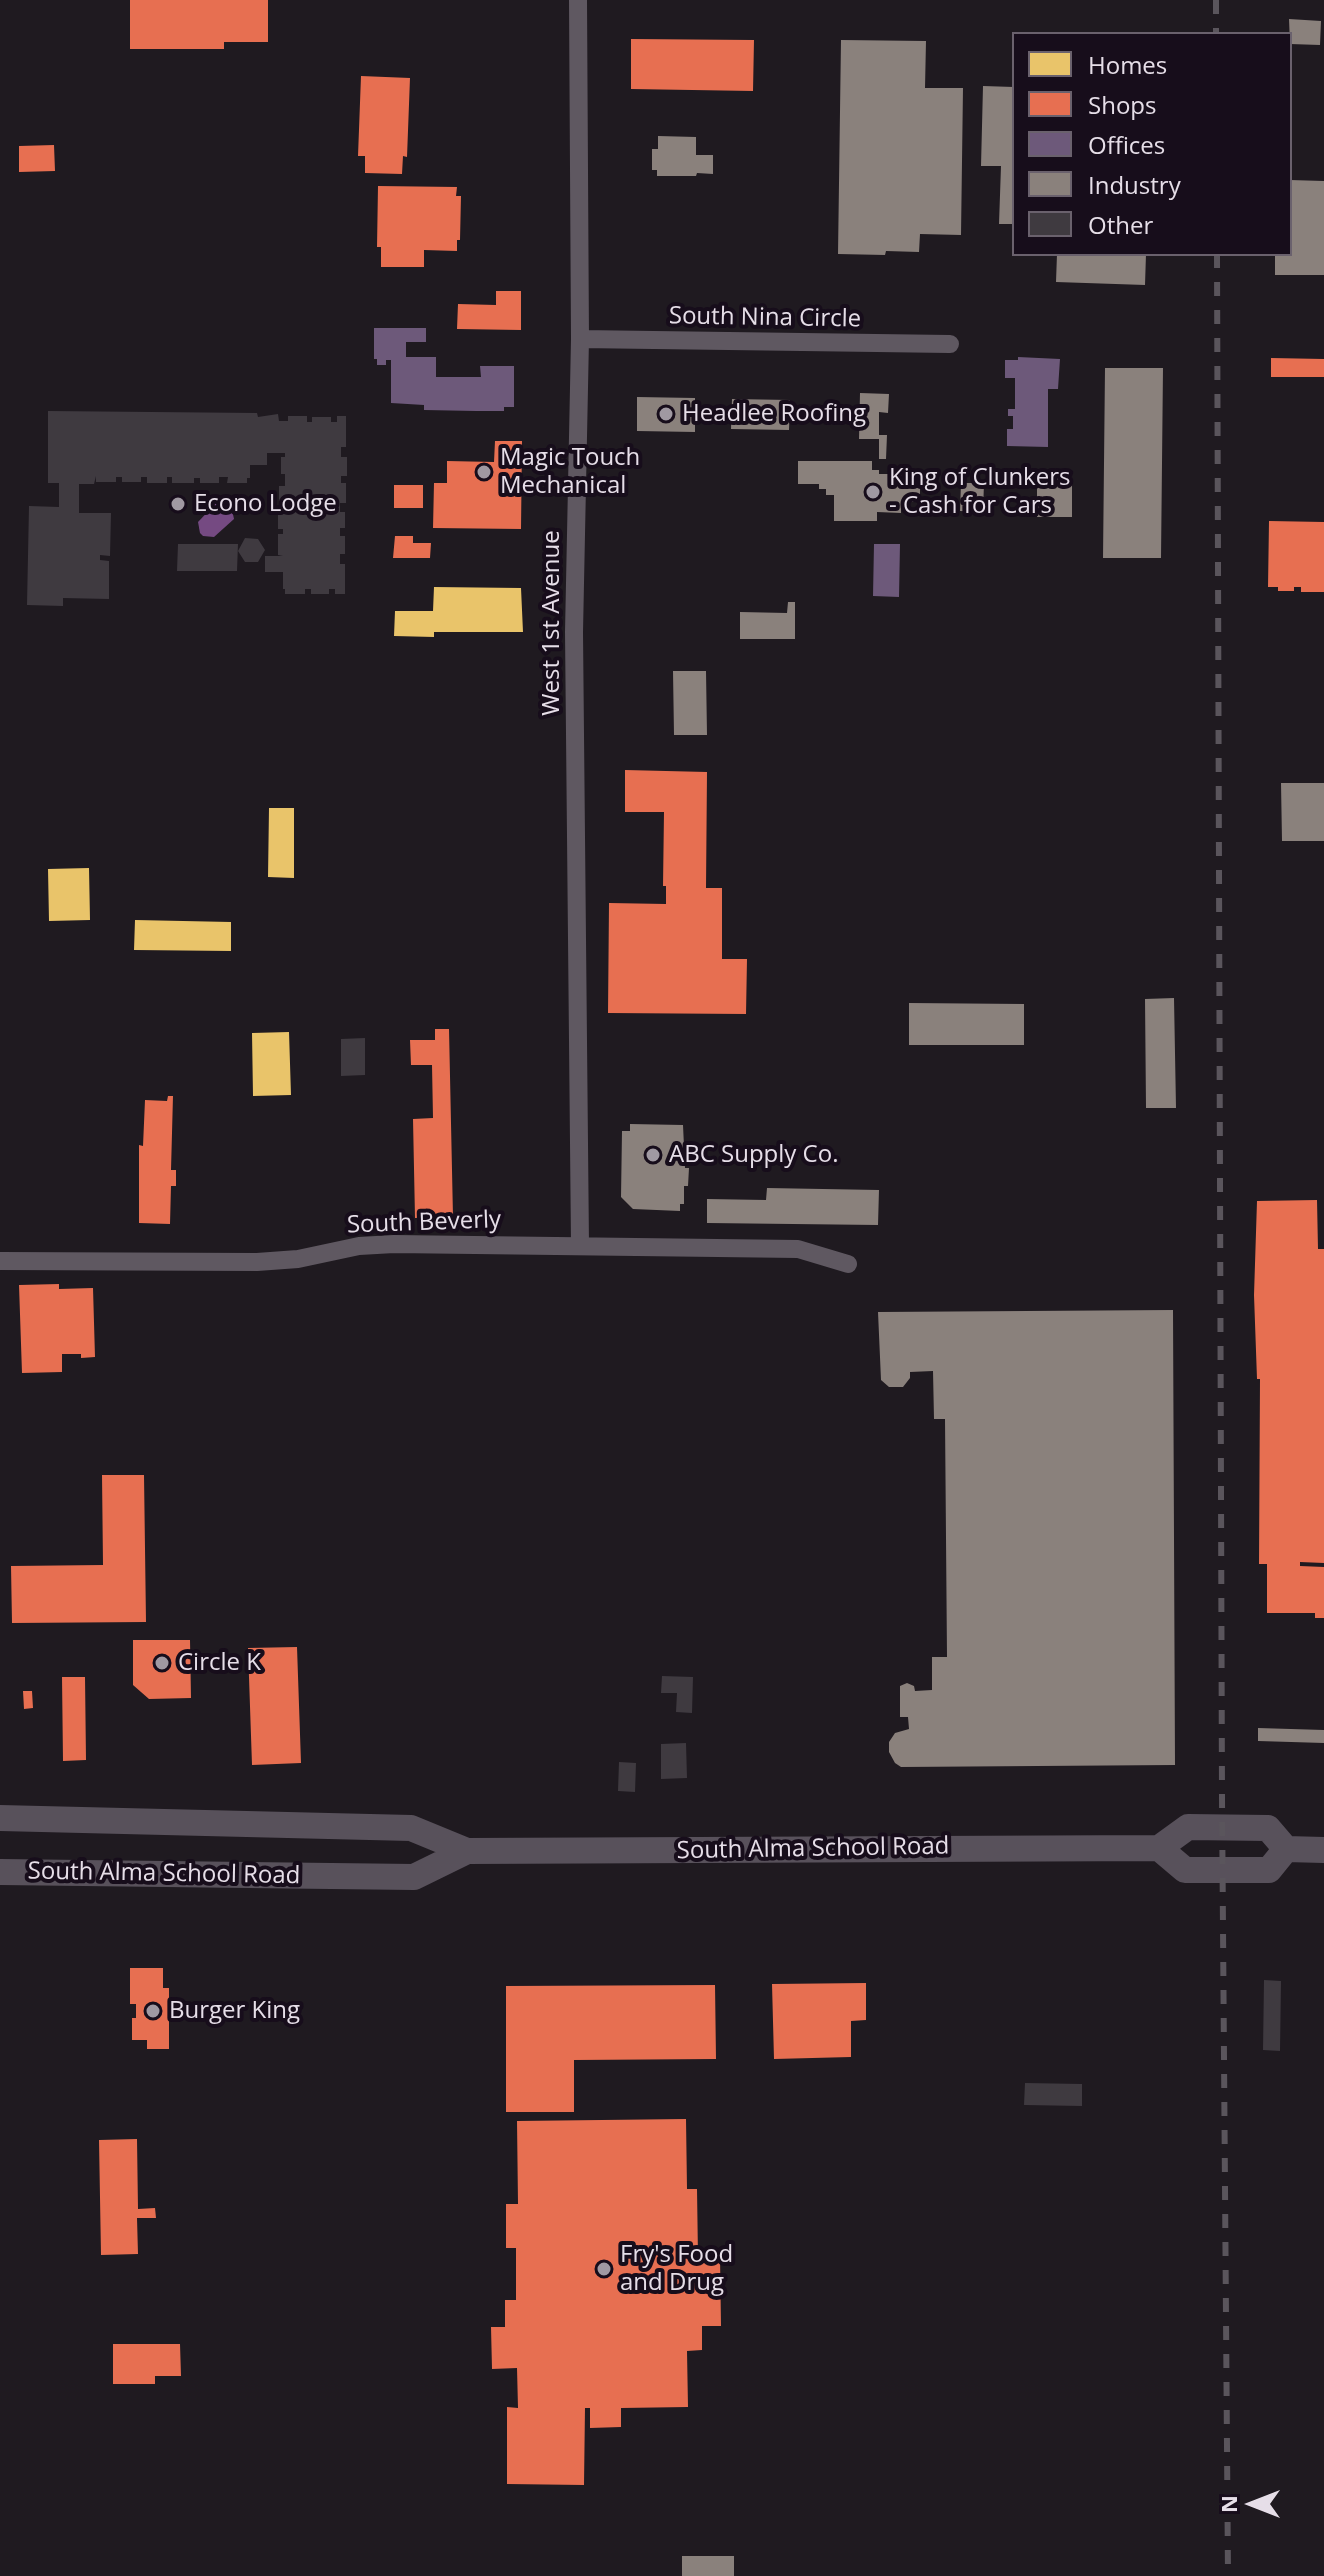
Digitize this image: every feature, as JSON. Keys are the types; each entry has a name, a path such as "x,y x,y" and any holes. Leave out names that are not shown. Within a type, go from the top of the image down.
{"main road":[{"name":"South Alma School Road","path":"0,1818 411,1828 467,1851 1159,1848"},
{"path":"1286,1849 1269,1870 1185,1870 1159,1848 1188,1827 1211,1827 1268,1828 1286,1849 1324,1850"},
{"name":"South Alma School Road","path":"0,1872 414,1877 467,1851"}],"street":[{"name":"West 1st Avenue","path":"578,0 580,339 574,632 580,1245"},
{"name":"South Nina Circle","path":"580,339 950,344"},
{"name":"South Beverly","path":"0,1261 257,1262 298,1259 359,1246 394,1244 798,1249 848,1264"}],"shaded area":[{"path":"218,501 231,505 234,519 214,537 203,536 198,522"}],"building: Homes":[{"path":"434,587 521,588 523,632 434,632 434,637 394,636 395,611 433,611"},
{"path":"269,808 294,808 294,878 268,877"},
{"path":"89,868 90,920 49,921 48,869"},
{"path":"135,920 231,922 231,951 134,950"},
{"path":"289,1032 291,1095 253,1096 252,1033"}],"building: Shops":[{"path":"130,0 268,0 268,42 224,42 224,49 130,49"},
{"path":"631,39 754,40 753,91 631,89"},
{"path":"361,76 410,78 407,157 403,156 402,174 365,173 365,156 358,156"},
{"path":"54,145 55,171 19,172 19,146"},
{"path":"378,186 457,187 456,196 461,196 457,251 424,250 424,267 381,267 381,247 377,247"},
{"path":"496,291 521,291 521,330 457,329 458,304 496,305"},
{"path":"1271,358 1324,359 1324,377 1271,377"},
{"path":"495,441 522,441 521,529 433,528 434,483 447,483 447,461 494,462"},
{"path":"394,485 423,485 423,508 394,508"},
{"path":"1269,521 1324,522 1324,592 1301,592 1301,587 1294,587 1294,591 1278,591 1278,587 1268,587"},
{"path":"395,536 413,536 413,543 431,543 430,558 393,558"},
{"path":"625,770 707,772 706,888 722,888 722,959 747,959 746,1014 608,1013 609,903 666,904 666,886 663,886 664,812 625,812"},
{"path":"435,1029 449,1029 453,1217 415,1218 413,1119 433,1118 432,1065 411,1065 410,1040 435,1040"},
{"path":"168,1096 173,1096 171,1170 176,1170 176,1186 171,1186 170,1224 139,1223 139,1145 143,1146 145,1100 167,1101"},
{"path":"1317,1200 1318,1249 1324,1249 1324,1563 1300,1562 1300,1566 1324,1567 1324,1618 1315,1618 1315,1613 1267,1613 1267,1564 1259,1564 1260,1379 1257,1379 1254,1295 1257,1201"},
{"path":"59,1284 59,1289 93,1288 95,1357 62,1354 62,1372 22,1373 19,1285"},
{"path":"102,1475 144,1475 146,1622 12,1623 11,1566 103,1565"},
{"name":"Circle K","path":"133,1640 190,1640 191,1698 149,1699 133,1685"},
{"path":"297,1647 301,1763 252,1765 248,1648"},
{"path":"62,1677 85,1677 86,1760 63,1761"},
{"path":"23,1691 32,1691 33,1708 24,1709"},
{"name":"Burger King","path":"130,1968 163,1968 163,1988 169,1988 169,2049 147,2049 147,2040 132,2040 132,2018 136,2018 136,2004 130,2004"},
{"path":"866,1983 866,2020 851,2021 851,2057 774,2059 772,1984"},
{"path":"715,1985 716,2059 574,2060 574,2112 506,2112 506,1986"},
{"path":"686,2119 687,2189 697,2189 698,2257 720,2256 721,2326 702,2326 702,2350 687,2351 688,2407 621,2408 621,2427 590,2428 590,2408 585,2408 584,2485 507,2484 507,2407 518,2408 517,2368 492,2369 491,2327 505,2327 505,2300 516,2300 516,2248 506,2248 506,2204 518,2204 517,2121"},
{"path":"137,2139 138,2209 155,2208 156,2218 137,2218 138,2254 101,2255 99,2140"},
{"path":"113,2344 180,2344 181,2376 155,2376 155,2384 113,2384"}],"building: Offices":[{"path":"374,328 426,328 426,342 406,342 406,357 436,357 436,377 481,377 480,366 514,366 514,407 504,407 504,411 424,410 424,405 391,403 391,360 386,360 386,365 377,365 377,359 374,359"},
{"path":"1018,357 1060,359 1058,389 1048,389 1048,447 1007,446 1007,429 1013,429 1013,416 1008,416 1008,409 1015,409 1015,378 1005,378 1005,360 1018,360"},
{"path":"874,544 900,544 899,597 873,596"}],"building: Industry":[{"path":"1289,19 1321,21 1320,45 1292,44 1292,32 1290,32"},
{"path":"841,40 926,41 925,88 963,88 961,235 920,234 919,252 838,254"},
{"path":"983,86 1012,87 1012,224 999,224 1001,166 981,166"},
{"path":"658,136 696,137 696,155 713,155 713,174 657,176 657,170 652,170 652,149 658,149"},
{"path":"1292,180 1324,181 1324,275 1275,275 1275,256 1292,256"},
{"path":"1057,256 1146,256 1145,285 1056,282"},
{"path":"1105,368 1163,368 1161,558 1103,558"},
{"path":"860,393 889,394 888,413 879,412 879,435 887,435 886,459 879,459 879,439 859,439"},
{"name":"Headlee Roofing","path":"637,397 695,398 695,432 637,431"},
{"path":"732,399 790,400 789,430 731,429"},
{"name":"King of Clunkers - Cash for Cars","path":"798,461 872,461 872,470 879,470 879,474 902,474 902,484 920,484 920,502 901,502 901,513 877,512 877,521 834,521 834,495 826,495 826,489 819,489 819,484 798,484"},
{"path":"1056,470 1069,470 1069,477 1072,477 1072,517 1037,517 1037,475 1056,475"},
{"path":"961,483 984,483 983,512 960,511"},
{"path":"788,602 795,602 795,639 740,639 740,612 787,613"},
{"path":"673,671 706,671 707,735 674,735"},
{"path":"1281,783 1324,783 1324,841 1282,841"},
{"path":"1174,998 1176,1108 1146,1108 1145,999"},
{"path":"909,1003 1024,1004 1024,1045 909,1045"},
{"name":"ABC Supply Co.","path":"630,1124 683,1125 685,1168 689,1168 688,1186 684,1186 684,1204 680,1204 680,1211 633,1209 621,1197 622,1131 630,1131"},
{"path":"767,1188 879,1190 878,1225 707,1223 707,1199 766,1200"},
{"path":"1173,1310 1175,1765 901,1767 889,1752 889,1742 895,1733 909,1729 908,1717 900,1717 900,1686 907,1683 914,1686 915,1691 932,1690 932,1657 947,1657 945,1419 934,1419 933,1371 910,1372 910,1378 903,1387 889,1387 881,1380 878,1312"},
{"path":"1258,1728 1324,1730 1324,1743 1258,1741"},
{"path":"682,2556 734,2556 734,2576 682,2576"}],"building: Other":[{"path":"48,411 257,413 258,417 278,414 279,421 288,421 288,416 307,416 307,422 312,422 312,417 331,417 331,422 337,422 337,416 346,416 346,447 341,447 341,457 347,457 347,476 341,476 341,483 346,483 346,503 340,503 340,512 345,512 345,528 340,528 340,536 345,536 345,554 340,554 340,564 345,564 345,594 335,594 335,589 329,589 329,594 311,594 311,589 305,589 305,594 285,594 283,572 265,572 265,556 283,556 278,555 278,534 283,534 283,529 278,529 278,509 284,509 284,503 279,503 279,486 285,486 281,457 285,457 285,453 267,453 267,465 250,465 247,483 227,483 228,477 219,477 219,483 200,483 200,478 194,478 194,483 172,483 172,477 167,477 167,483 147,483 147,477 141,477 141,482 122,482 122,477 116,477 116,482 96,482 96,476 94,484 79,484 79,513 111,513 110,556 100,555 100,560 109,561 109,599 63,598 63,606 27,605 29,506 59,507 59,483 48,483"},
{"path":"245,538 258,539 265,550 258,562 245,562 238,551"},
{"path":"178,544 238,544 237,571 177,571"},
{"path":"365,1038 365,1075 341,1076 341,1039"},
{"path":"662,1676 693,1677 692,1713 676,1712 677,1693 661,1693"},
{"path":"686,1743 687,1778 661,1779 661,1744"},
{"path":"619,1762 636,1763 635,1792 618,1791"},
{"path":"1264,1980 1281,1981 1280,2051 1263,2050"},
{"path":"1025,2083 1082,2084 1082,2106 1024,2105"}],"railway":[{"path":"1216,0 1216,32"},
{"path":"1217,256 1228,2576"}],"place":[{"name":"Headlee Roofing","path":"666,414"},
{"name":"Magic Touch Mechanical","path":"484,472"},
{"name":"King of Clunkers - Cash for Cars","path":"873,492"},
{"name":"Econo Lodge","path":"178,504"},
{"name":"ABC Supply Co.","path":"653,1155"},
{"name":"Circle K","path":"162,1663"},
{"name":"Burger King","path":"153,2011"},
{"name":"Fry's Food and Drug","path":"604,2269"}]}
